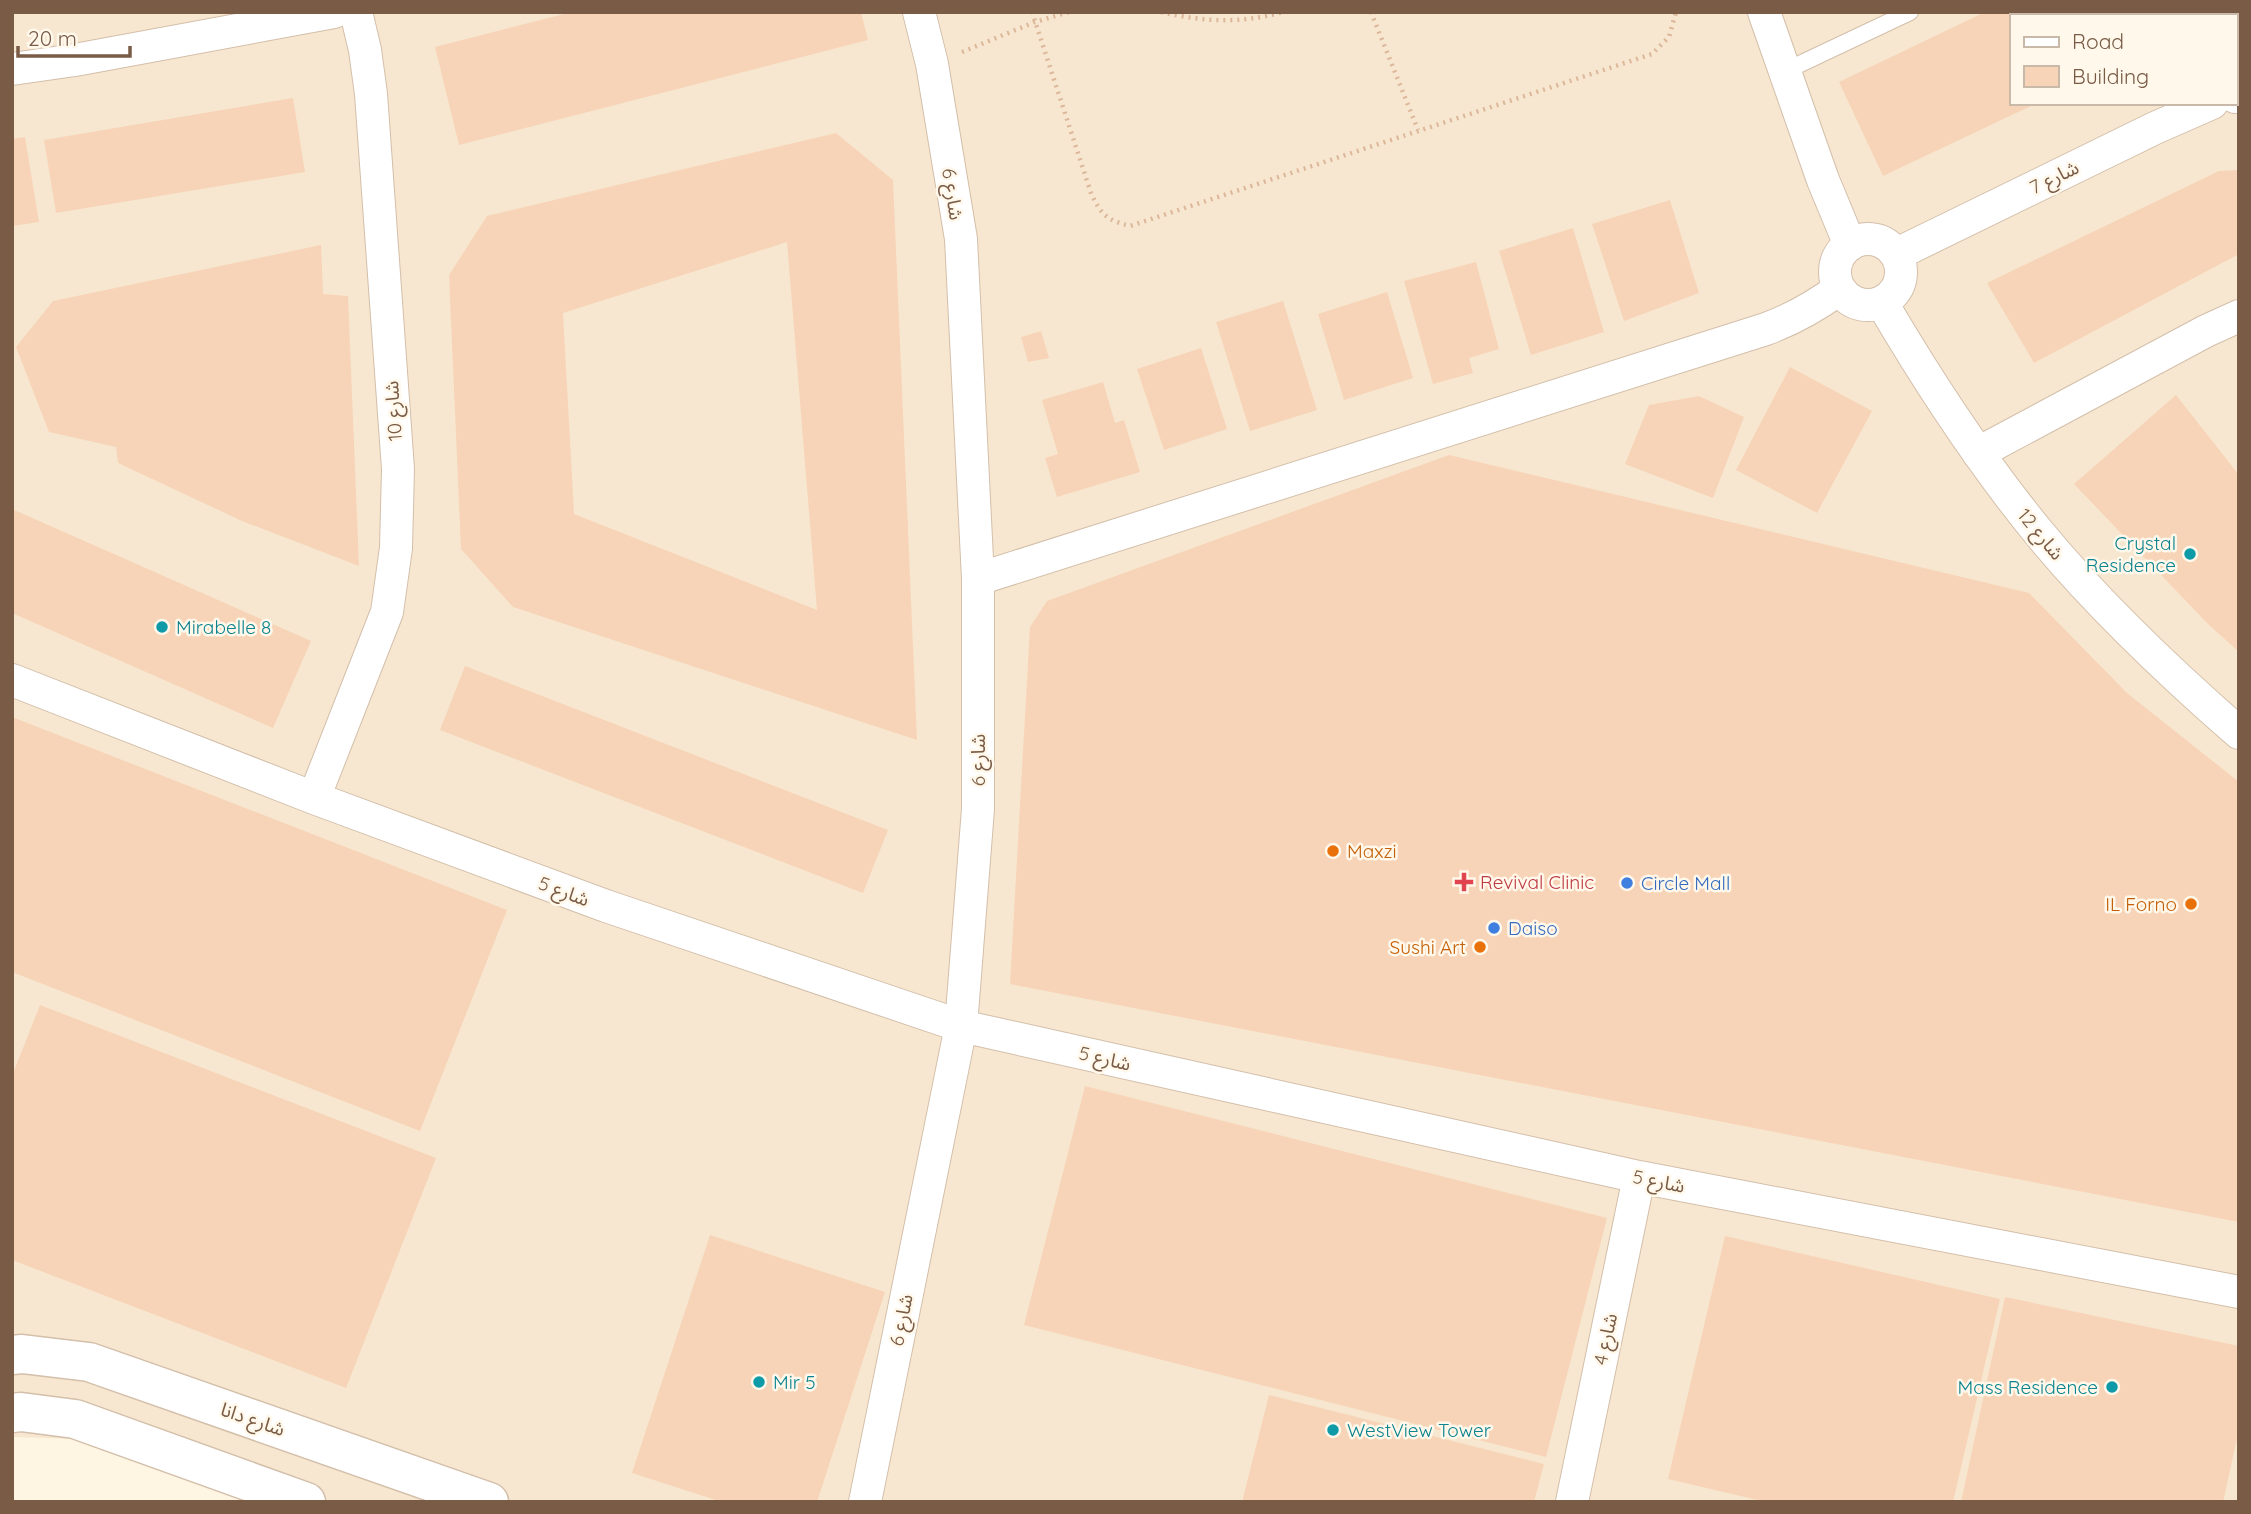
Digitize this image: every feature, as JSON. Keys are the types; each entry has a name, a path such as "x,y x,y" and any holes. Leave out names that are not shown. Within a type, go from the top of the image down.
{"street":[{"path":"12,69 88,58 334,12"},
{"name":"شارع 10","path":"314,797 387,612 396,548 398,469 371,94 356,12"},
{"name":"شارع 6","path":"864,1502 961,1026 978,809 978,579 961,239 932,64 919,12"},
{"path":"1764,12 1822,180 1850,244"},
{"name":"شارع 7","path":"1897,254 2207,105"},
{"path":"1862,239 1875,239 1887,244 1897,254 1902,268 1901,282 1894,295 1882,303 1866,307 1850,301 1839,289 1834,273 1838,257 1850,244 1862,239"},
{"path":"978,579 1766,329 1816,306 1839,289"},
{"name":"شارع 12","path":"1882,303 1926,377 1978,453 2039,533 2105,607 2176,677 2239,733"},
{"path":"1978,453 2239,316"},
{"name":"شارع 5","path":"12,680 606,906 961,1026 1639,1177 2239,1292"},
{"name":"شارع 4","path":"1572,1502 1639,1177"},
{"name":"شارع دانا","path":"12,1355 89,1363 489,1502"},
{"path":"12,1413 75,1419 306,1502"}],"lane":[{"path":"1783,72 1910,12"}],"path":[{"path":"1032,12 1098,209 1113,221 1130,226 1652,54 1669,37 1675,12"},
{"path":"932,64 1035,22 1069,12"},
{"path":"1161,12 1195,20 1224,22 1283,12"},
{"path":"1371,12 1418,130"}],"shaded area":[{"path":"12,12 2239,12 2239,1502 249,1502 77,1439 12,1437"}],"building":[{"path":"572,12 861,12 868,40 459,145 435,47"},
{"path":"1985,12 2229,12 2010,14 2010,105 2033,105 1883,176 1839,82"},
{"path":"293,98 305,172 56,213 44,140"},
{"path":"836,133 893,180 917,740 513,607 461,549 449,275 487,216","holes":["787,242 817,610 574,514 563,313"]},
{"path":"25,137 39,222 12,226 12,139"},
{"path":"2239,170 2239,254 2034,363 1987,283 2219,171"},
{"path":"1670,200 1699,293 1624,321 1592,224"},
{"path":"1573,228 1604,332 1531,355 1499,251"},
{"path":"321,245 323,294 348,296 359,566 242,521 118,463 116,447 49,432 16,347 53,301"},
{"path":"1476,262 1499,349 1469,358 1473,373 1433,384 1404,281"},
{"path":"1387,292 1413,378 1344,400 1318,314"},
{"path":"1283,301 1317,410 1250,431 1216,322"},
{"path":"1041,331 1049,358 1028,362 1021,337"},
{"path":"1201,348 1227,429 1164,450 1137,369"},
{"path":"1790,367 1872,411 1817,513 1736,470"},
{"path":"1103,382 1115,423 1124,420 1140,472 1057,497 1045,458 1058,454 1042,400"},
{"name":"Crystal Residence","path":"2176,395 2239,475 2239,652 2208,624 2074,484"},
{"path":"1699,396 1744,417 1713,498 1625,464 1649,405"},
{"name":"Circle Mall","path":"1449,455 2029,593 2127,693 2239,782 2239,1222 1010,984 1030,627 1047,601"},
{"name":"Mirabelle 8","path":"12,509 311,641 273,728 12,613"},
{"path":"465,666 888,830 863,893 440,730"},
{"path":"12,717 507,910 420,1131 12,972"},
{"path":"40,1005 436,1158 346,1388 12,1260 12,1076"},
{"path":"1085,1086 1607,1218 1546,1457 1024,1325"},
{"name":"Mir 5","path":"710,1235 885,1292 817,1502 722,1502 632,1473"},
{"path":"1725,1236 2000,1299 1953,1502 1766,1502 1668,1479"},
{"name":"Mass Residence","path":"2005,1297 2239,1346 2239,1429 2223,1502 1961,1502"},
{"name":"WestView Tower","path":"1269,1395 1544,1464 1534,1502 1242,1502"}],"place":[{"name":"Crystal Residence","path":"2190,554"},
{"name":"Mirabelle 8","path":"162,627"},
{"name":"Maxzi","path":"1333,851"},
{"name":"Revival Clinic","path":"1464,882"},
{"name":"Circle Mall","path":"1627,883"},
{"name":"IL Forno","path":"2191,904"},
{"name":"Daiso","path":"1494,928"},
{"name":"Sushi Art","path":"1480,947"},
{"name":"Mir 5","path":"759,1382"},
{"name":"Mass Residence","path":"2112,1387"},
{"name":"WestView Tower","path":"1333,1430"}]}
